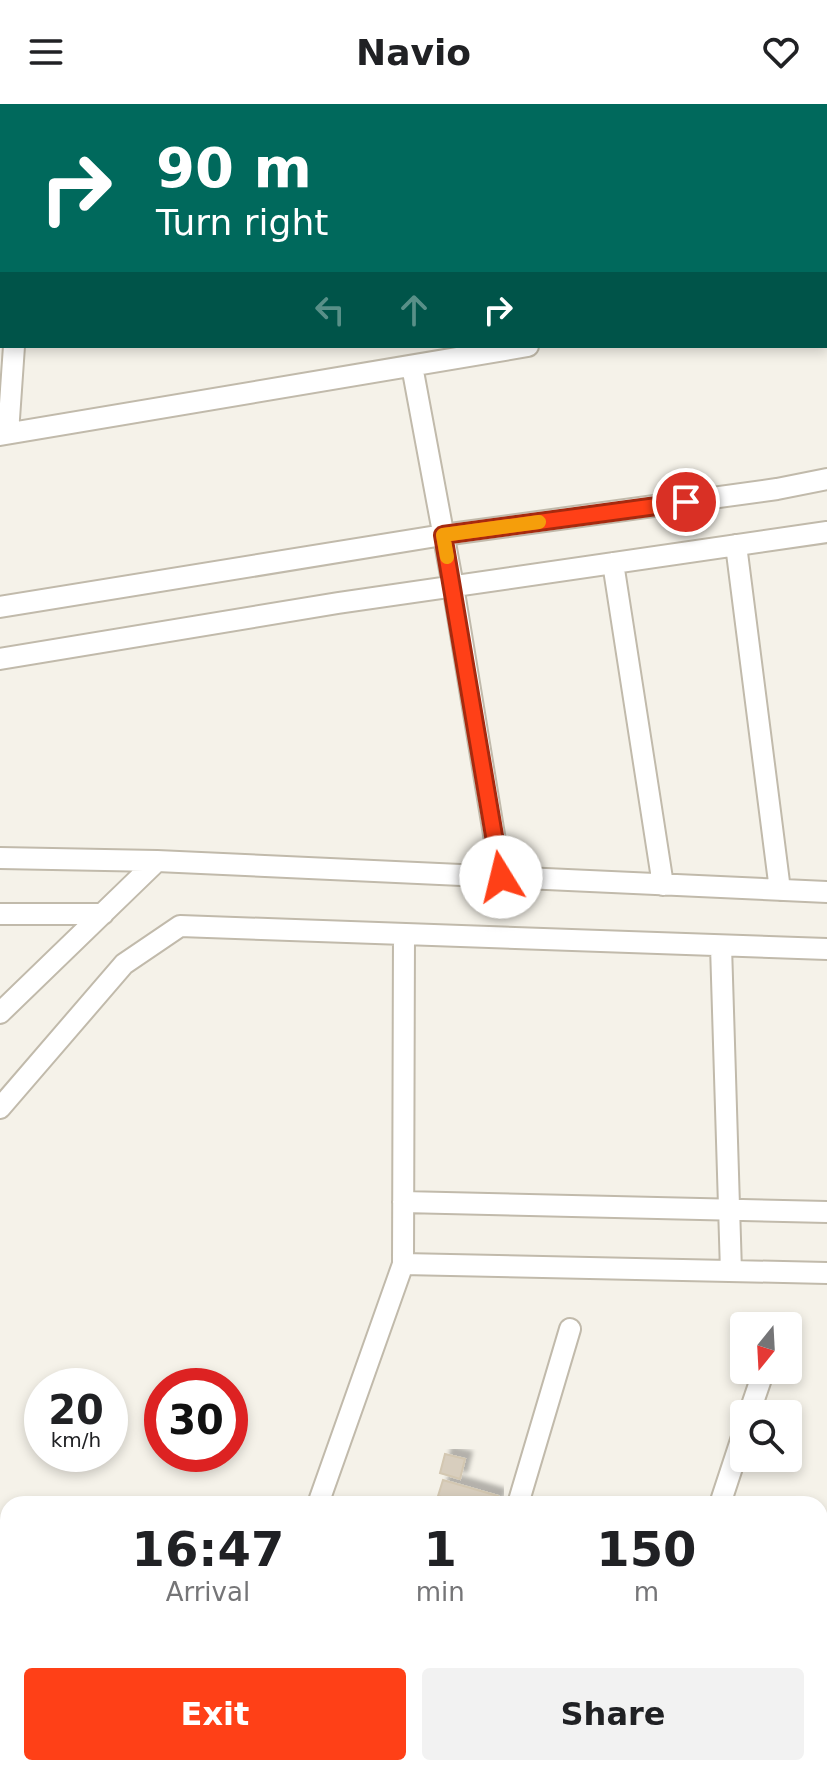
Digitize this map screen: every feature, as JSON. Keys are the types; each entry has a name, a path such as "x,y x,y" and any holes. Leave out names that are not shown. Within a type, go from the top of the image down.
{"street":[{"path":"14,348 4,434 516,348"},
{"path":"412,366 453,586 501,877"},
{"path":"0,607 443,535 777,489 827,479"},
{"path":"0,659 453,586 827,532"},
{"path":"736,545 780,890"},
{"path":"613,563 663,885"},
{"path":"0,858 157,861 827,892"},
{"path":"0,1013 157,861"},
{"path":"0,914 103,914"},
{"path":"0,1108 124,964 180,926 827,949"},
{"path":"321,1496 403,1264 404,934"},
{"path":"721,946 731,1271"},
{"path":"403,1202 827,1212"},
{"path":"403,1264 827,1273"},
{"path":"520,1496 570,1329"},
{"path":"723,1496 731,1472"}],"building":[{"path":"445,1454 465,1459 460,1479 440,1473"},
{"path":"443,1480 498,1496 438,1496"}],"slow traffic":[{"path":"447,557 443,535 539,522"}],"route":[{"path":"501,877 443,535 686,502"}]}
